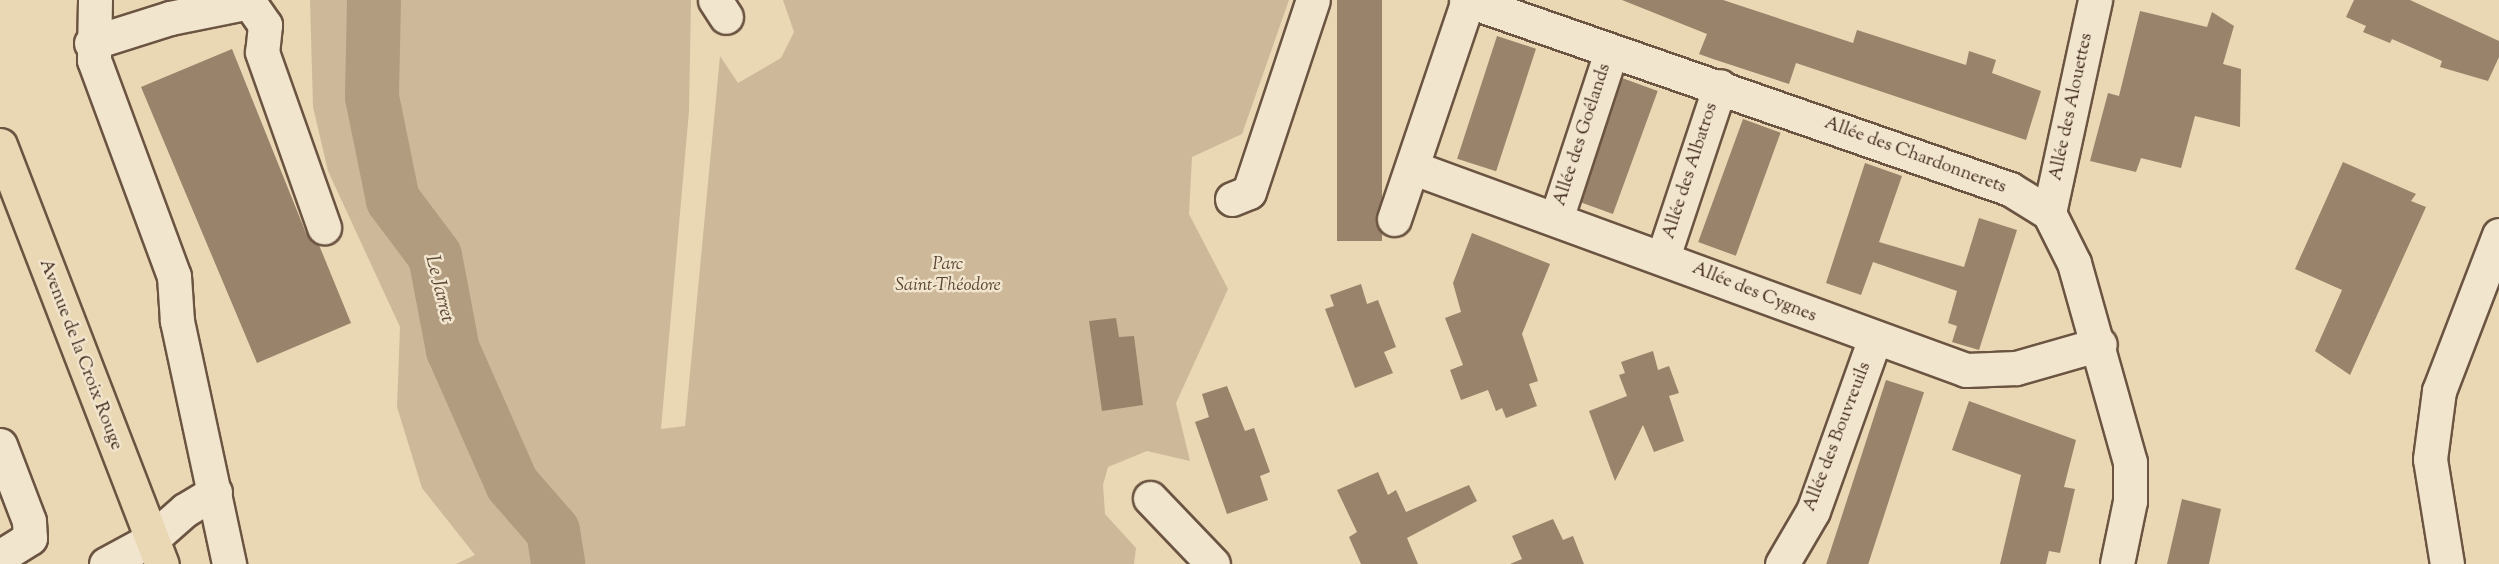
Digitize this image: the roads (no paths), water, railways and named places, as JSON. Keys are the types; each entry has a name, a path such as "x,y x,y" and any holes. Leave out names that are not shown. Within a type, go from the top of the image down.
{"main road":[{"name":"Avenue de la Croix Rouge","path":"0,145 157,552"}],"street":[{"path":"95,0 91,43 174,276 177,321 229,564"},
{"path":"1232,199 1249,192 1313,0"},
{"path":"1394,219 1414,168 1467,0"},
{"name":"Allée des Chardonnerets","path":"1467,0 1611,52 1720,86 2010,189 2049,213"},
{"name":"Allée des Alouettes","path":"2049,213 2095,0"},
{"path":"91,43 170,18 249,2 265,25 262,52 324,227"},
{"name":"Allée des Goélands","path":"1556,219 1611,52"},
{"name":"Allée des Albatros","path":"1663,257 1720,86"},
{"name":"Allée des Cygnes","path":"1414,168 1663,257 1874,341 1966,370 2016,368 2100,344"},
{"path":"2049,213 2074,263 2100,344 2130,462 2130,501 2117,564"},
{"path":"2447,564 2430,459 2439,391 2499,235"},
{"name":"Allée des Bouvreuils","path":"1782,564 1814,511 1874,341"},
{"path":"0,445 29,521 30,538 0,557"},
{"path":"106,564 157,552 184,510 215,492"},
{"path":"1149,498 1213,564"}],"waterway":[{"name":"Le Jarret","path":"374,0 372,97 393,200 435,256 453,350 512,484 553,531 558,564"}],"park label":[{"name":"Parc Saint-Théodore","path":"948,276"}]}
